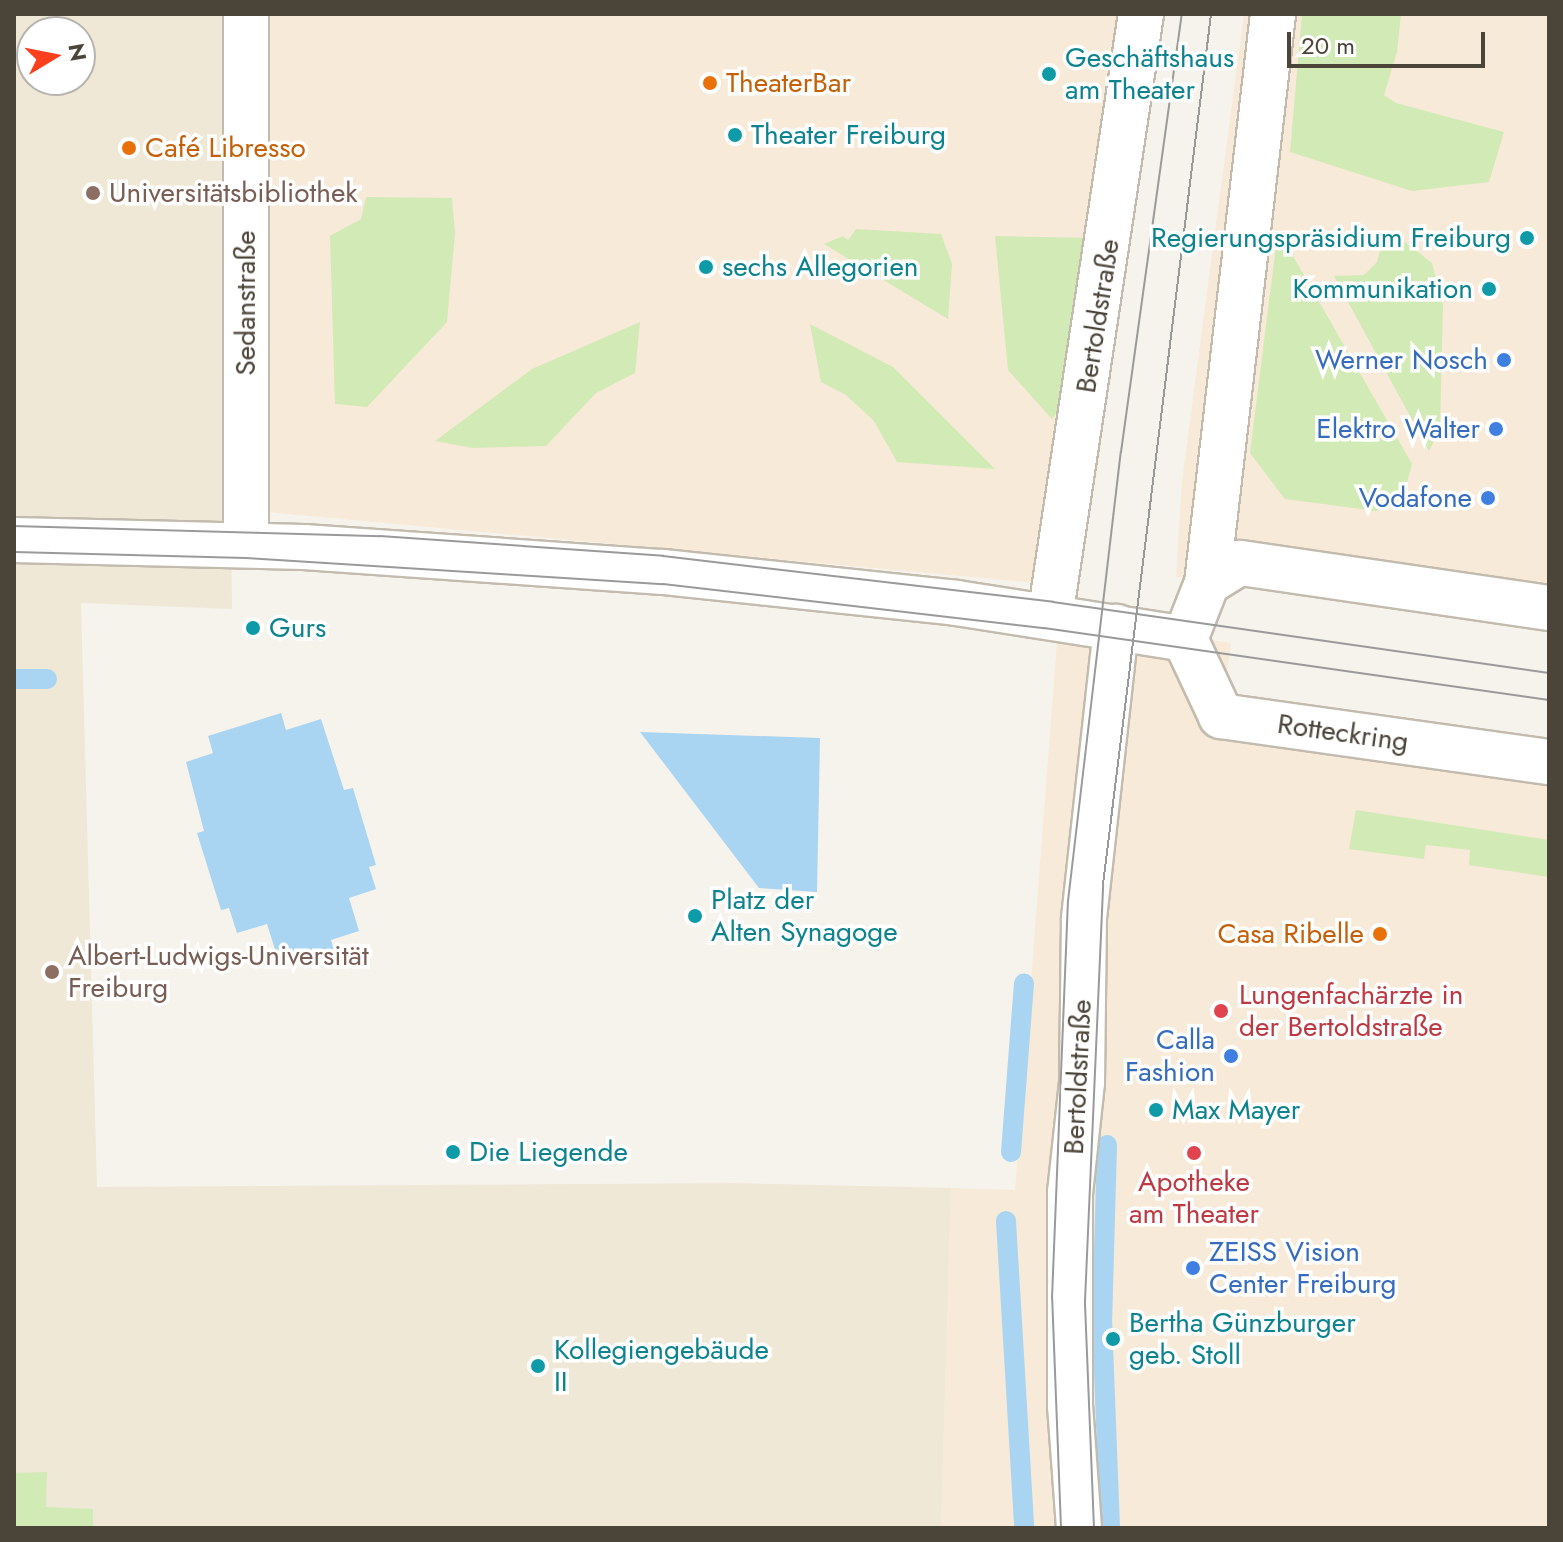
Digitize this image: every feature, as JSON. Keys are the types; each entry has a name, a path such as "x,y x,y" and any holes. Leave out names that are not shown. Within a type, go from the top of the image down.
{"street":[{"name":"Sedanstraße","path":"246,14 246,545"},
{"name":"Bertoldstraße","path":"1050,617 1141,14"},
{"path":"14,540 246,545 663,572 1050,617 1185,639 1207,583 1273,14"},
{"path":"1207,583 1239,563 1549,608"},
{"name":"Bertoldstraße","path":"1079,1528 1070,1406 1070,1193 1082,1082 1084,918 1116,627"},
{"name":"Rotteckring","path":"1185,639 1221,716 1549,762"}],"shaded area":[{"name":"Albert-Ludwigs-Universität Freiburg","path":"14,14 226,14 232,609 81,603 97,1187 734,1183 951,1188 941,1528 14,1528"},
{"path":"226,14 1156,14 1097,474 1059,585 234,509"},
{"path":"1244,14 1549,14 1549,624 1238,579 1176,577 1182,481"},
{"path":"1059,616 1231,643 1224,698 1549,747 1549,1528 941,1528 951,1188 1015,1190"}],"green space":[{"path":"1302,14 1401,14 1397,52 1384,95 1396,103 1504,132 1489,182 1412,191 1290,152"},
{"path":"366,197 452,198 455,233 447,322 367,407 335,404 330,236 361,219"},
{"path":"856,229 941,234 952,264 948,319 824,244 843,236 848,240"},
{"path":"1278,230 1412,464 1401,505 1376,511 1285,499 1250,453"},
{"path":"995,236 1091,238 1059,409 1052,419 1008,370"},
{"path":"1383,239 1401,239 1432,263 1443,305 1440,429 1429,451 1334,276 1364,275 1377,262"},
{"path":"640,322 635,373 596,393 546,446 473,448 435,441 532,369"},
{"path":"810,324 893,367 995,469 897,462 874,421 846,395 821,382"},
{"path":"1356,810 1549,840 1549,877 1469,865 1470,850 1426,845 1424,859 1349,849"},
{"path":"47,1472 46,1507 93,1509 93,1528 14,1528 14,1473"}],"water":[{"path":"281,713 286,730 321,719 344,790 353,788 376,865 369,867 376,889 349,898 359,931 331,940 334,951 306,959 303,951 278,959 267,924 237,933 229,908 221,910 197,833 204,831 186,762 213,753 208,736"},
{"path":"640,732 820,738 817,892 759,888"}],"waterway":[{"path":"14,679 47,679"},
{"path":"1011,1152 1024,984"},
{"path":"1107,1145 1102,1319 1110,1528"},
{"path":"1006,1221 1024,1528"}],"tram line":[{"path":"1061,1528 1052,1298 1068,901 1121,452 1182,14"},
{"path":"1094,1528 1085,1301 1103,884 1211,14"},
{"path":"14,526 380,536 663,556 1053,602 1549,673"},
{"path":"14,552 246,558 663,584 1044,628 1549,700"}],"place":[{"name":"Geschäftshaus am Theater","path":"1049,74"},
{"name":"TheaterBar","path":"710,83"},
{"name":"Theater Freiburg","path":"735,135"},
{"name":"Café Libresso","path":"129,148"},
{"name":"Universitätsbibliothek","path":"93,193"},
{"name":"Regierungspräsidium Freiburg","path":"1527,238"},
{"name":"sechs Allegorien","path":"706,267"},
{"name":"Kommunikation","path":"1489,289"},
{"name":"Werner Nosch","path":"1504,360"},
{"name":"Elektro Walter","path":"1496,429"},
{"name":"Vodafone","path":"1488,498"},
{"name":"Gurs","path":"253,628"},
{"name":"Platz der Alten Synagoge","path":"695,916"},
{"name":"Casa Ribelle","path":"1380,934"},
{"name":"Albert-Ludwigs-Universität Freiburg","path":"52,972"},
{"name":"Lungenfachärzte in der Bertoldstraße","path":"1221,1011"},
{"name":"Calla Fashion","path":"1231,1056"},
{"name":"Max Mayer","path":"1156,1110"},
{"name":"Die Liegende","path":"453,1152"},
{"name":"Apotheke am Theater","path":"1194,1153"},
{"name":"ZEISS Vision Center Freiburg","path":"1193,1268"},
{"name":"Bertha Günzburger geb. Stoll","path":"1113,1339"},
{"name":"Kollegiengebäude II","path":"538,1366"}]}
